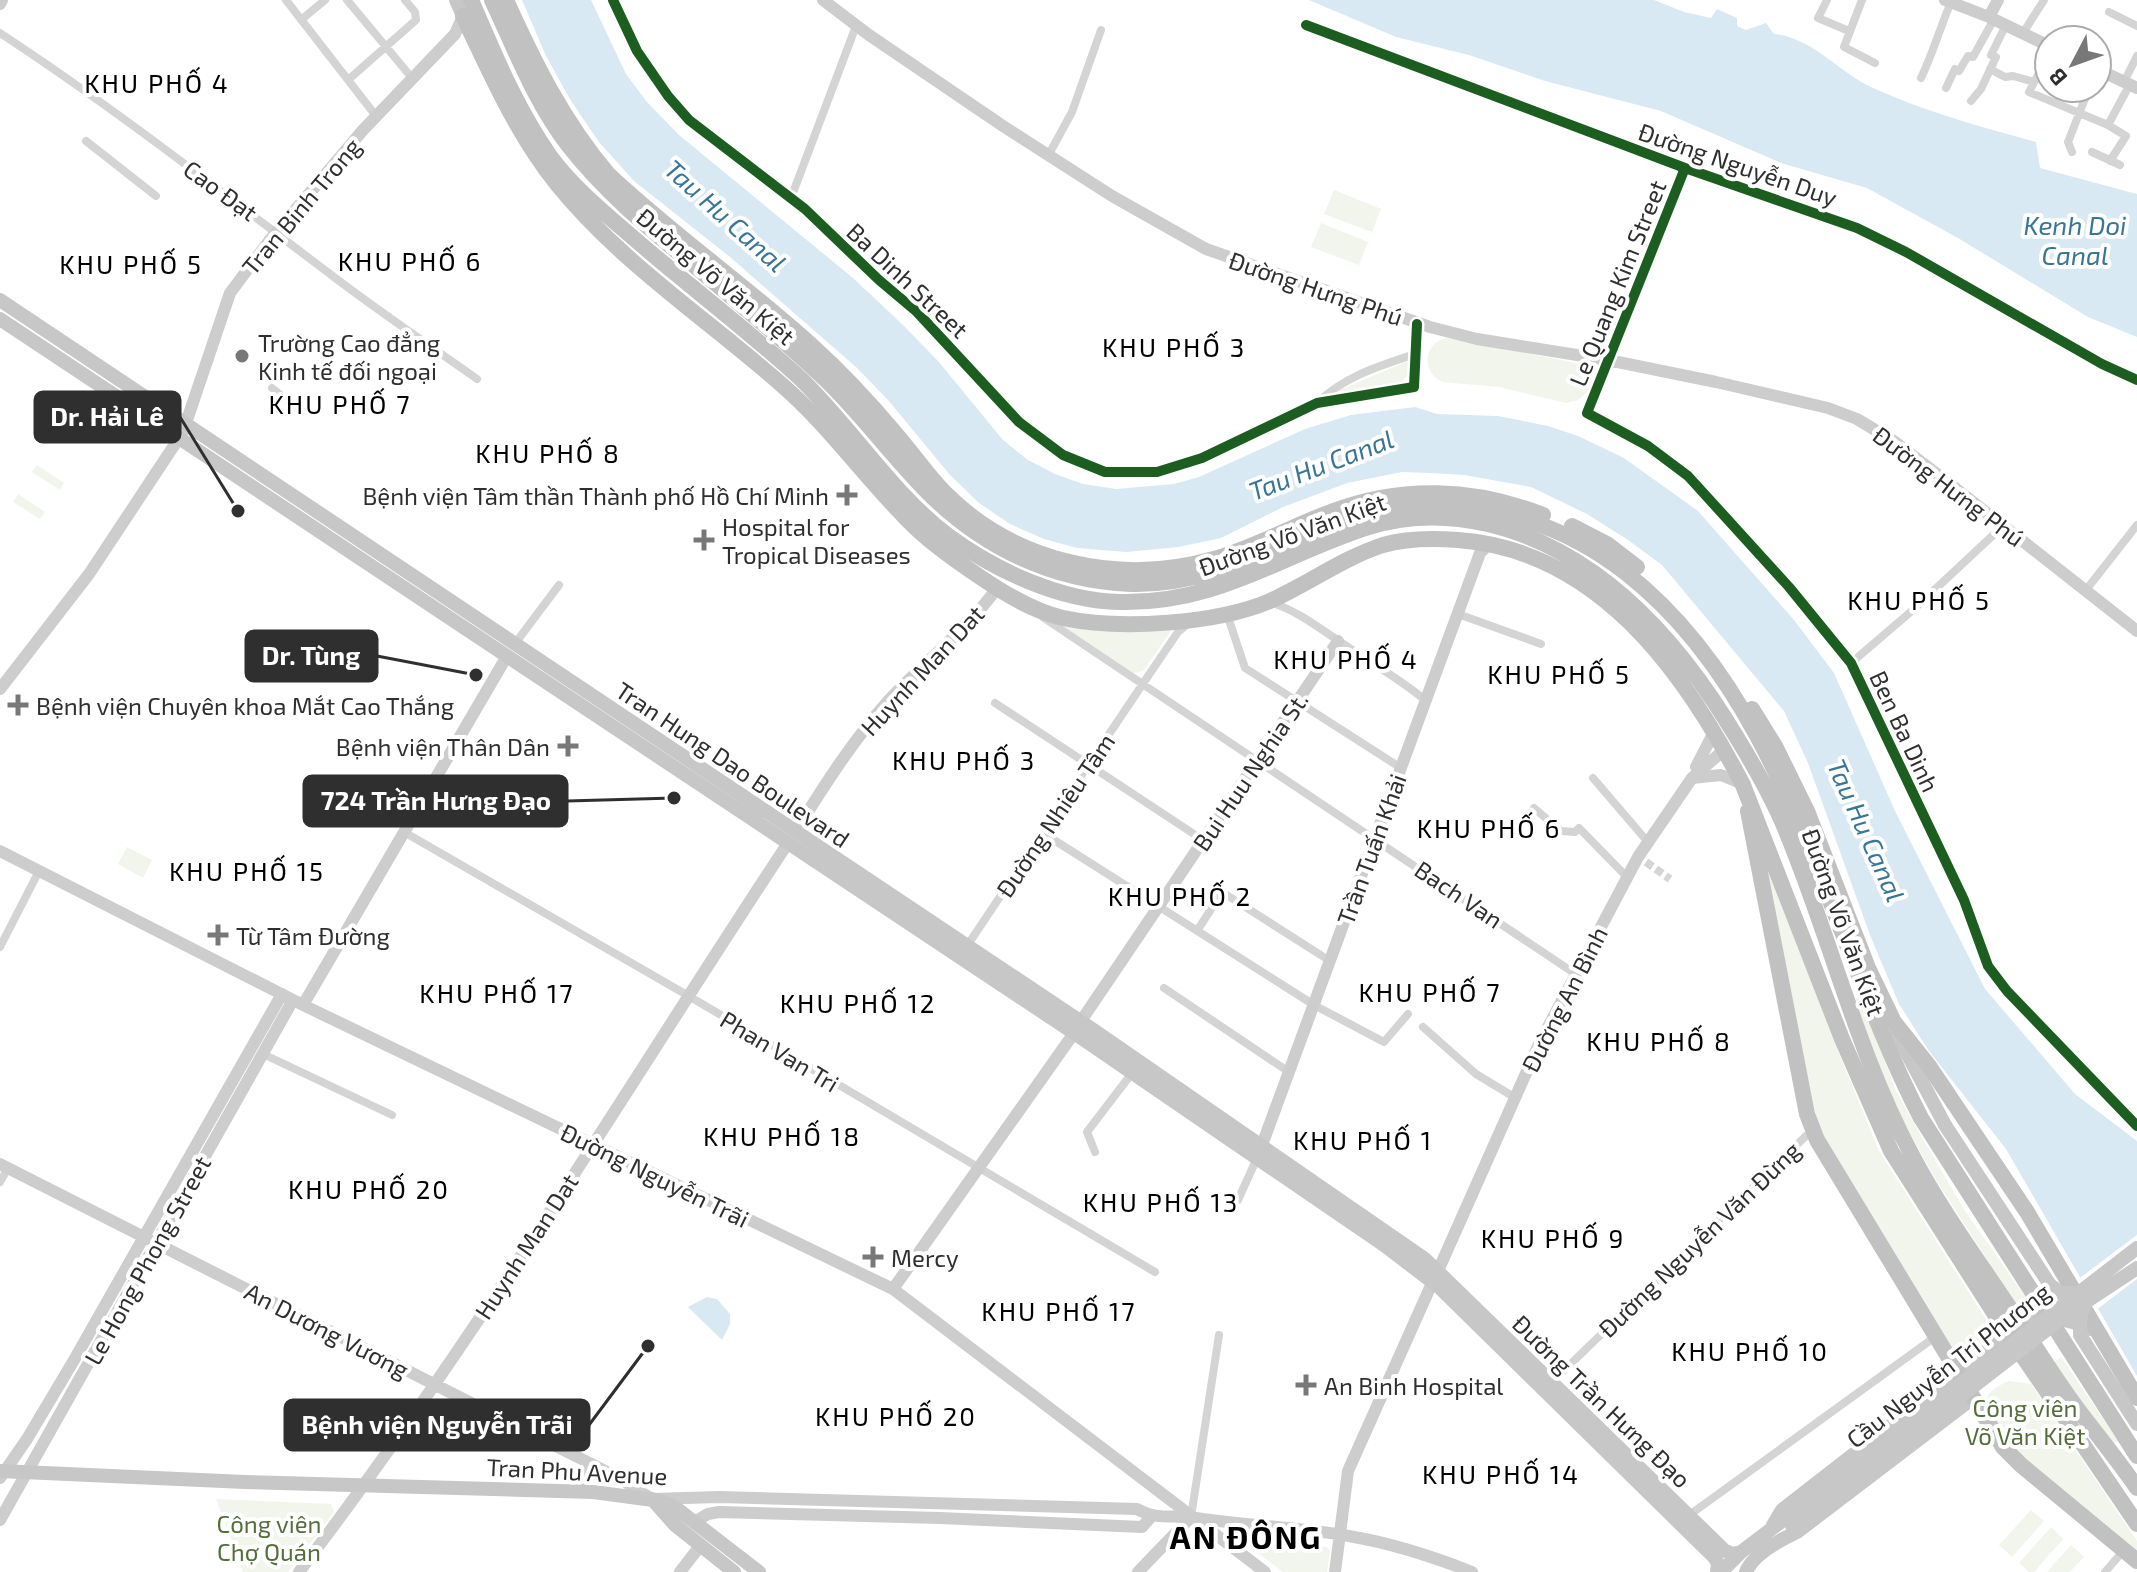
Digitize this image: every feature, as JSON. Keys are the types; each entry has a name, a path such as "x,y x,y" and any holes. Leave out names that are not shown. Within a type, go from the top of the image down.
{"highway":[{"name":"Đường Võ Văn Kiệt","path":"492,0 547,115 605,187 823,378 940,505 1015,558 1088,599 1121,602 1167,599 1210,591 1350,534 1383,523 1420,518 1450,518 1519,532 1554,548 1594,573 1621,595 1666,637 1721,712 1807,811 1868,968 1894,1022 1929,1066 1997,1166 2137,1398"},
{"name":"Đường Võ Văn Kiệt","path":"506,0 553,97 608,174 811,345 867,401 945,493 980,520 1015,558"},
{"name":"Đường Võ Văn Kiệt","path":"463,5 529,123 569,179 664,265 798,377 930,520 951,538 1084,579 1135,584 1169,581 1230,568 1343,522 1396,507 1446,504 1500,512 1577,540 1629,575 1672,617 1707,659 1745,737 1793,850 1860,1036 1914,1160 2014,1329 2137,1524"},
{"name":"Đường Võ Văn Kiệt","path":"463,5 464,34 520,131 572,202 629,257 785,387 842,445 914,527 948,554 1020,601 1059,617 1084,621 1146,623 1196,619 1227,614 1267,601 1285,600 1366,551 1386,544 1421,539 1482,546 1547,563 1612,605 1663,658 1714,732 1745,737 1795,814 1899,1072 1921,1118 2137,1456"},
{"path":"997,588 1015,558"},
{"path":"1714,732 1720,723 1721,712"},
{"name":"Đường Võ Văn Kiệt","path":"1745,737 1748,823 1812,1130 1935,1337 2011,1456 2131,1556"},
{"name":"Đường Võ Văn Kiệt","path":"1746,791 1842,1039 1885,1139 1932,1219 2137,1488"},
{"path":"1839,927 1868,968"}],"main road":[{"name":"Tran Hung Dao Boulevard","path":"0,300 94,372 1078,1027 1435,1276"},
{"name":"Tran Hung Dao Boulevard","path":"0,319 94,372"},
{"path":"1894,1022 1902,1044 1945,1125 2042,1275 2054,1291 2082,1297 2080,1335 2137,1424"},
{"name":"Tran Hung Dao Boulevard","path":"1078,1027 1132,1073 1259,1152"},
{"name":"Cầu Nguyễn Tri Phương","path":"1784,1523 2082,1297 2137,1248"},
{"name":"Cầu Nguyễn Tri Phương","path":"2082,1297 2137,1268"},
{"name":"Đường Trần Hưng Đạo","path":"1435,1276 1724,1550 1732,1554 1741,1552"},
{"path":"1783,1538 1782,1510 2014,1329 2030,1320 2051,1319 2083,1325 2103,1339"},
{"name":"Đường Trần Hưng Đạo","path":"1548,1386 1715,1558 1719,1572"},
{"path":"1936,1389 1952,1413"},
{"path":"1746,1572 1756,1559 1783,1538 1797,1532 1973,1398"},
{"name":"Tran Phu Avenue","path":"1,1473 579,1491 652,1499"},
{"path":"652,1499 676,1508 689,1527 705,1540 759,1572"},
{"path":"1719,1572 1741,1552 1784,1523"},
{"path":"705,1540 734,1572"}],"street":[{"path":"286,0 376,116"},
{"path":"301,20 325,0"},
{"path":"347,0 412,78"},
{"name":"Ba Dinh Street","path":"613,0 637,51 668,96 705,133 791,198 917,312 1019,422 1063,455 1105,472 1157,472 1202,458 1317,403 1328,392 1361,373 1415,354"},
{"name":"Đường Hưng Phú","path":"823,0 856,26 1048,156 1206,249 1417,324 1477,339 1608,360 1843,413 1866,424 1895,442 2136,629"},
{"path":"1827,0 1818,18 1849,31"},
{"path":"1862,0 1844,47 1875,63"},
{"path":"1971,101 1996,57 1991,55 1998,0"},
{"path":"2023,33 2044,0"},
{"path":"1921,78 1936,48 1936,36 1948,1 2033,38"},
{"path":"348,80 416,20 410,2"},
{"path":"2109,12 2137,26"},
{"path":"1946,88 1955,69 1959,71 1968,56 1973,57 1996,20"},
{"name":"Đường Nguyễn Duy","path":"1306,25 1882,239 2047,334 2137,380"},
{"path":"791,198 856,26"},
{"path":"1048,156 1072,112 1101,30"},
{"name":"Cao Đạt","path":"0,33 67,77 369,303 477,379"},
{"name":"Tran Binh Trong","path":"0,689 89,574 183,432 226,300 277,232 376,116 412,78 464,34"},
{"path":"2108,125 2130,85 2137,56"},
{"path":"1990,69 2005,77 2033,82"},
{"path":"2058,104 2126,136 2115,163 2092,152"},
{"path":"2072,152 2068,142 2082,104"},
{"path":"86,141 156,196"},
{"name":"Le Quang Kim Street","path":"1587,413 1685,168"},
{"path":"1317,403 1414,387 1417,324"},
{"path":"272,388 297,408"},
{"name":"Ben Ba Dinh","path":"1587,413 1648,446 1688,476 1789,587 1851,663 1964,900 1988,966 2007,991 2132,1113 2137,1126"},
{"path":"1851,663 2004,525"},
{"path":"2086,590 2137,525"},
{"name":"Trần Tuấn Khải","path":"1259,1152 1482,546"},
{"path":"511,651 559,585"},
{"name":"Huynh Man Dat","path":"299,1572 365,1486 435,1384 862,731 997,588"},
{"path":"1285,600 1338,641 1391,674 1426,701"},
{"name":"Bach Van","path":"1020,601 1574,973"},
{"path":"1227,614 1245,668 1401,768"},
{"path":"1458,614 1541,644"},
{"name":"Đường Nhiêu Tâm","path":"963,951 1178,632 1196,619"},
{"name":"Bui Huu Nghia St.","path":"893,1289 1078,1027 1338,641"},
{"name":"Le Hong Phong Street","path":"1,1473 27,1439 144,1237 292,999 404,832 511,651"},
{"path":"995,703 1203,840"},
{"path":"1692,778 1714,732"},
{"name":"Đường An Bình","path":"1335,1572 1348,1471 1514,1097 1574,973 1647,841 1692,778 1745,737"},
{"path":"1692,778 1721,775 1746,791"},
{"path":"1593,778 1647,841"},
{"path":"1534,808 1561,831 1575,832 1579,828 1627,877"},
{"name":"Phan Van Tri","path":"404,832 687,995 1155,1272"},
{"path":"1043,833 1314,1005 1384,1042 1408,1014"},
{"name":"Đường Nguyễn Trãi","path":"0,851 292,999 893,1289 1265,1572"},
{"path":"0,947 39,871"},
{"path":"1197,931 1222,892 1330,961"},
{"path":"1164,988 1289,1072"},
{"name":"Le Hong Phong Street","path":"0,1520 292,999"},
{"path":"1423,1027 1476,1074 1514,1097"},
{"path":"263,1054 392,1115"},
{"path":"1095,1152 1087,1132 1132,1073"},
{"name":"Đường Nguyễn Văn Đừng","path":"1548,1386 1812,1130"},
{"path":"1238,1200 1259,1152"},
{"path":"0,1182 4,1166"},
{"name":"An Dương Vương","path":"4,1166 586,1461 652,1499"},
{"path":"1138,1572 1191,1517 1219,1335"},
{"path":"1688,1516 1935,1337"},
{"path":"579,1491 586,1461"},
{"name":"Tran Phu Avenue","path":"652,1499 719,1497 898,1510"},
{"name":"Tran Phu Avenue","path":"689,1527 708,1514 719,1512 1137,1509 1151,1517 1191,1517 1339,1535 1398,1547 1472,1572"},
{"path":"680,1572 705,1540"},
{"path":"2105,1572 2131,1556"}],"green space":[{"path":"1334,190 1381,209 1372,232 1324,214"},
{"path":"1321,223 1368,242 1359,265 1311,247"},
{"path":"1454,337 1579,364 1588,374 1590,389 1578,400 1566,403 1499,387 1443,382 1430,370 1428,355 1437,342"},
{"path":"1408,361 1411,363 1409,374 1400,384 1339,394 1340,390"},
{"path":"37,465 64,483 60,490 32,472"},
{"path":"18,494 45,512 40,519 13,502"},
{"path":"1059,623 1175,625 1143,671 1133,673"},
{"name":"Công viên Võ Văn Kiệt","path":"1757,832 1831,1034 1879,1151 1988,1323 1986,1340 1973,1351 1961,1355 1953,1351 1819,1131"},
{"path":"127,847 152,860 143,878 118,864"},
{"path":"1858,999 1873,1029 1896,1091 1924,1141 1965,1211 2031,1305 2021,1312 1936,1180 1896,1108 1853,1000"},
{"path":"2061,1357 2118,1441 2113,1444 2054,1362"},
{"name":"Công viên Võ Văn Kiệt","path":"2009,1381 2031,1384 2137,1541 2137,1555 2054,1485 2011,1443 1996,1423 1987,1406 1987,1397"},
{"name":"Công viên Chợ Quán","path":"216,1499 331,1504 334,1512 288,1572 243,1572"},
{"path":"2031,1510 2044,1521 2012,1557 1999,1545"},
{"path":"2051,1527 2063,1539 2034,1572 2029,1572 2019,1563"},
{"path":"1241,1537 1327,1547 1330,1551 1327,1572 1283,1572"},
{"path":"2071,1545 2084,1557 2070,1572 2047,1572"}],"water":[{"name":"Tau Hu Canal","path":"522,0 591,0 626,74 647,102 679,135 853,278 938,361 1003,440 1028,460 1055,474 1083,484 1116,489 1174,484 1199,477 1305,429 1351,415 1415,407 1437,414 1498,416 1548,426 1578,436 1624,458 1698,511 1794,620 1834,673 1896,813 1985,989 2075,1094 2137,1141 2137,1376 2006,1149 1929,1051 1899,1004 1870,935 1808,763 1784,711 1662,565 1587,514 1531,487 1464,475 1402,472 1347,483 1283,507 1221,538 1179,547 1126,552 1077,548 1044,539 1010,524 979,503 950,475 888,400 856,367 730,257 634,181 599,142 571,101 546,56"},
{"name":"Kenh Doi Canal","path":"1309,0 1654,0 1684,12 1711,18 1717,9 1737,18 1737,26 1746,30 1766,23 1774,34 1813,48 1859,80 1891,96 2036,142 2040,168 2137,194 2137,337 2088,317 1958,238 1867,188 1781,163 1661,111 1396,37"},
{"path":"707,1297 717,1299 730,1314 730,1324 722,1340 688,1307"}],"pier":[{"path":"2137,1235 2137,1279 2095,1311 2077,1280"}],"tunnel":[{"path":"1646,862 1670,879"}],"cycle path":[{"path":"613,0 637,51 689,120 805,209 917,312 1019,422 1063,455 1105,472 1157,472 1202,458 1317,403 1414,387 1417,324"},
{"path":"1306,25 1685,168 1857,228 1906,252 2102,364 2137,380"},
{"path":"1685,168 1587,413 1648,446 1688,476 1789,587 1851,663 1964,900 1988,966 2007,991 2137,1126"}],"place":[{"name":"Trường Cao đẳng Kinh tế đối ngoại","path":"242,356"},
{"name":"Bệnh viện Tâm thần Thành phố Hồ Chí Minh","path":"847,495"},
{"name":"Dr. Hải Lê","path":"238,511"},
{"name":"Hospital for Tropical Diseases","path":"704,540"},
{"name":"Dr. Tùng","path":"476,675"},
{"name":"Bệnh viện Chuyên khoa Mắt Cao Thắng","path":"18,705"},
{"name":"Bệnh viện Thân Dân","path":"568,746"},
{"name":"724 Trần Hưng Đạo","path":"674,798"},
{"name":"Từ Tâm Đường","path":"218,935"},
{"name":"Mercy","path":"873,1257"},
{"name":"Bệnh viện Nguyễn Trãi","path":"648,1346"},
{"name":"An Binh Hospital","path":"1306,1385"}],"district":[{"name":"KHU PHỐ 4","path":"157,82"},
{"name":"KHU PHỐ 6","path":"410,260"},
{"name":"KHU PHỐ 5","path":"131,263"},
{"name":"KHU PHỐ 3","path":"1174,346"},
{"name":"KHU PHỐ 7","path":"340,403"},
{"name":"KHU PHỐ 8","path":"548,452"},
{"name":"KHU PHỐ 5","path":"1919,599"},
{"name":"KHU PHỐ 4","path":"1346,658"},
{"name":"KHU PHỐ 5","path":"1559,673"},
{"name":"KHU PHỐ 3","path":"964,759"},
{"name":"KHU PHỐ 6","path":"1489,827"},
{"name":"KHU PHỐ 15","path":"247,870"},
{"name":"KHU PHỐ 2","path":"1180,895"},
{"name":"KHU PHỐ 7","path":"1430,991"},
{"name":"KHU PHỐ 17","path":"497,992"},
{"name":"KHU PHỐ 12","path":"858,1002"},
{"name":"KHU PHỐ 8","path":"1659,1040"},
{"name":"KHU PHỐ 18","path":"782,1135"},
{"name":"KHU PHỐ 1","path":"1363,1139"},
{"name":"KHU PHỐ 20","path":"369,1188"},
{"name":"KHU PHỐ 13","path":"1161,1201"},
{"name":"KHU PHỐ 9","path":"1553,1237"},
{"name":"KHU PHỐ 17","path":"1059,1310"},
{"name":"KHU PHỐ 10","path":"1750,1350"},
{"name":"KHU PHỐ 20","path":"896,1415"},
{"name":"KHU PHỐ 14","path":"1501,1473"},
{"name":"AN ĐÔNG","path":"1246,1536"}]}
